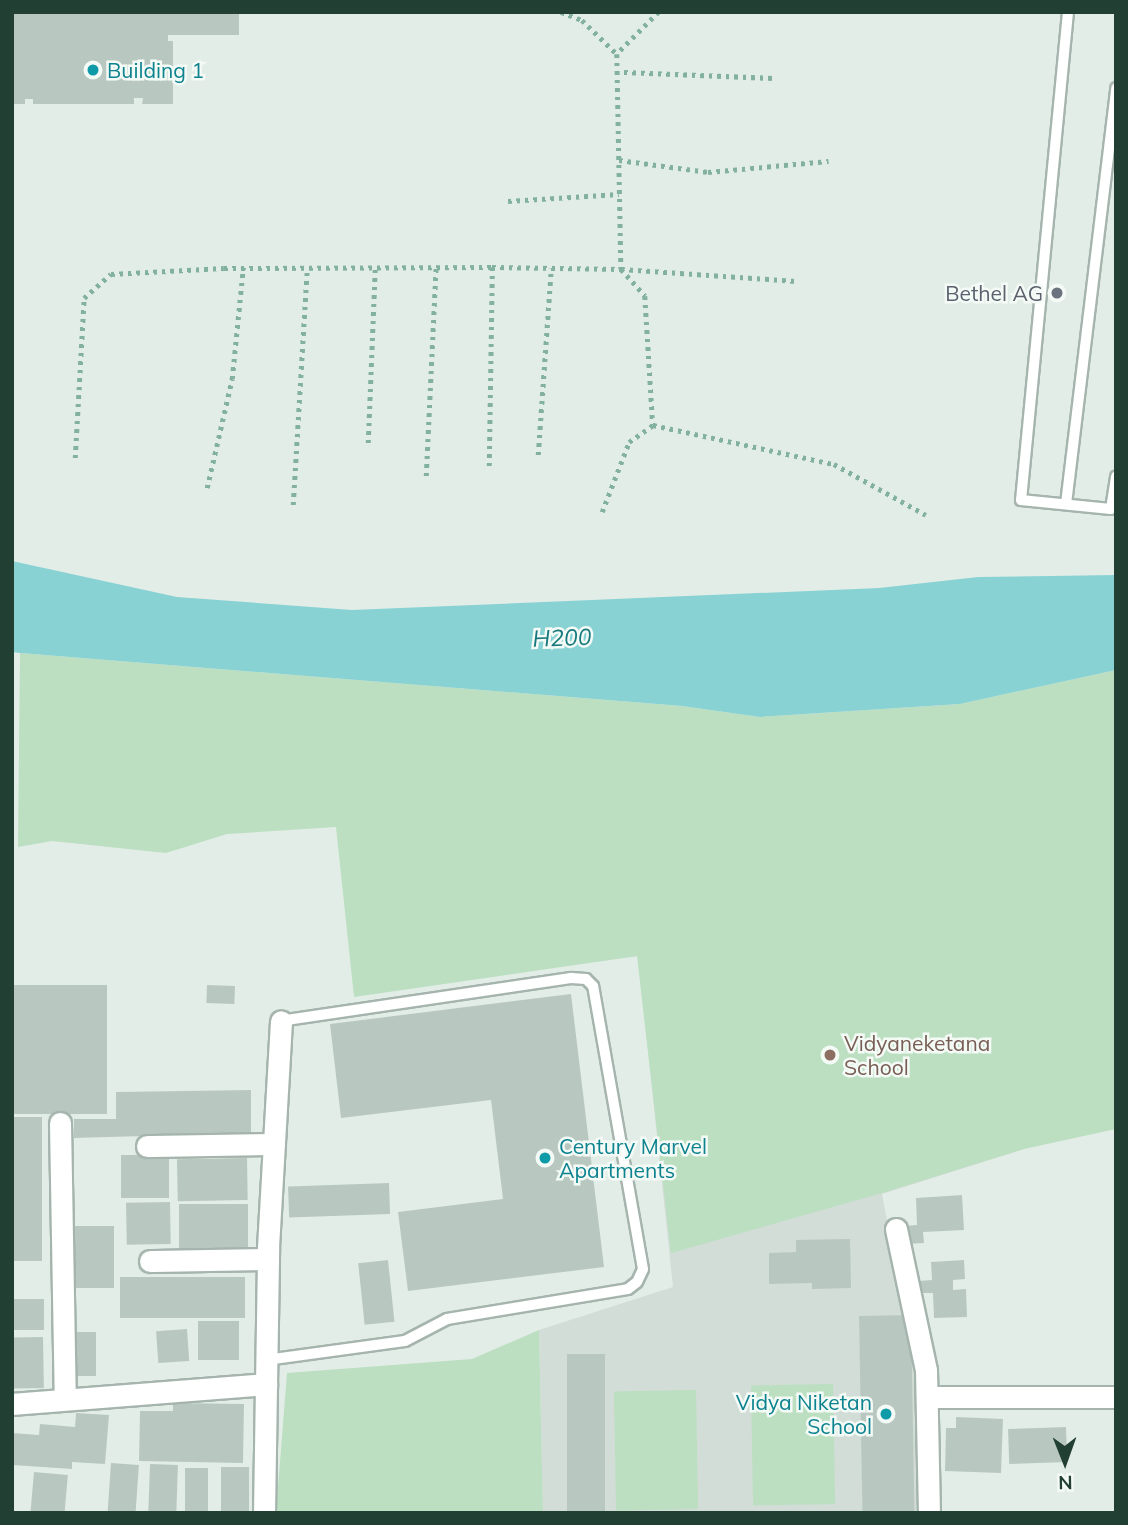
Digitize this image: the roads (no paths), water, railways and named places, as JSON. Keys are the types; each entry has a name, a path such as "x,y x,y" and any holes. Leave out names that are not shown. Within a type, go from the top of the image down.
{"street":[{"path":"264,1513 268,1259 281,1021"},
{"path":"60,1122 65,1399"},
{"path":"147,1146 274,1144"},
{"path":"896,1229 929,1397 929,1513"},
{"path":"150,1261 268,1259"},
{"path":"12,1404 265,1384"},
{"path":"929,1397 1116,1398"}],"lane":[{"path":"1068,12 1021,500 1111,509 1116,476"},
{"path":"1066,504 1116,88"},
{"path":"266,1360 405,1341 447,1319 628,1289 637,1282 643,1269 593,986 586,979 571,978 281,1021"}],"water":[{"name":"H200","path":"12,561 177,597 352,610 879,588 978,577 1116,575 1116,670 960,704 760,717 682,706 20,653 12,652"}],"place":[{"name":"Building 1","path":"93,70"},
{"name":"Bethel AG","path":"1057,293"},
{"name":"Vidyaneketana School","path":"830,1055"},
{"name":"Century Marvel Apartments","path":"545,1158"},
{"name":"Vidya Niketan School","path":"886,1414"}]}
